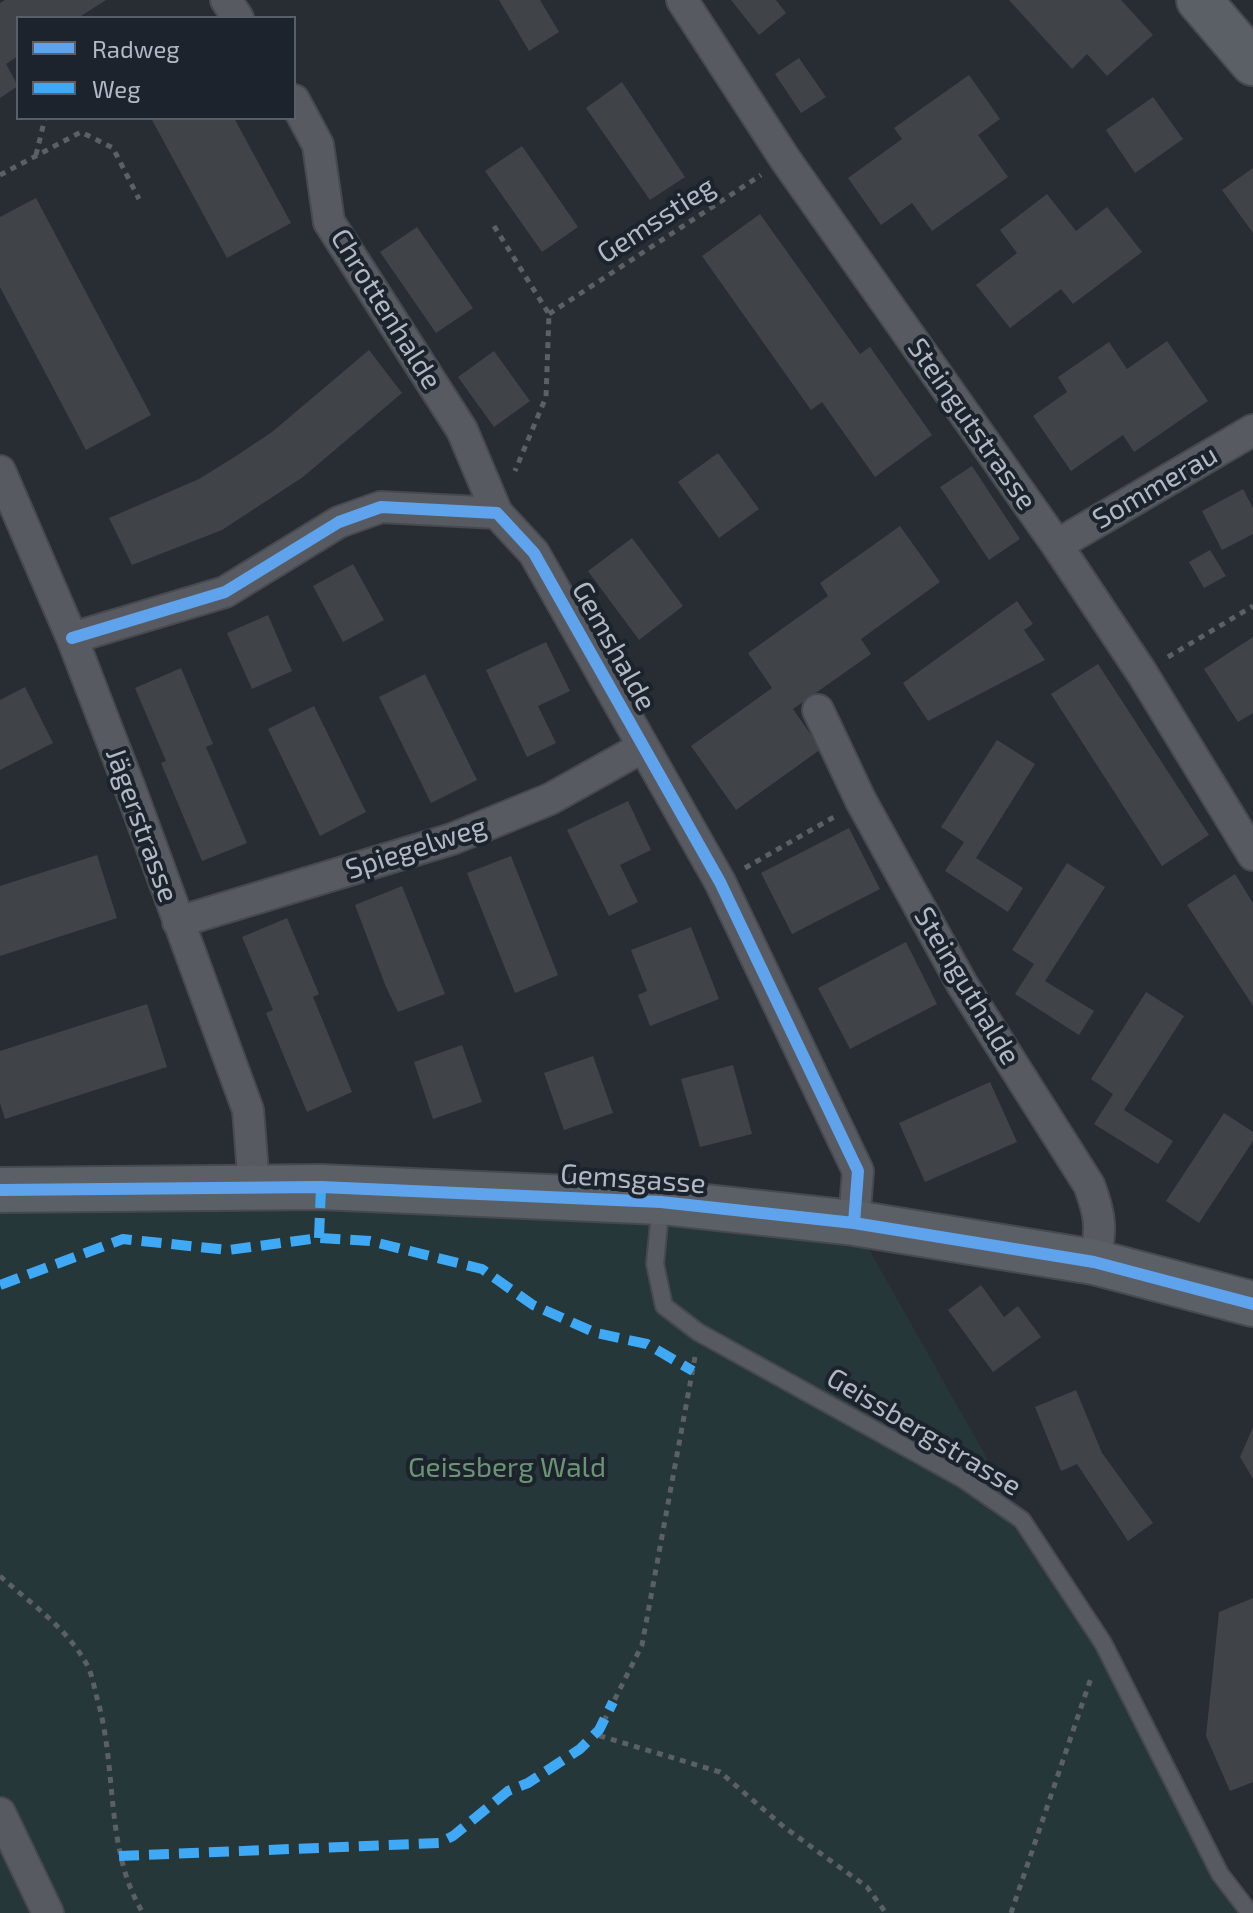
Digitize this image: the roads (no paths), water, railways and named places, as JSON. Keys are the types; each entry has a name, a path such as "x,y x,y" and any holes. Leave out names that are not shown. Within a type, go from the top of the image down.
{"street":[{"name":"Steingutstrasse","path":"682,0 785,159 1057,545 1142,673 1253,855"},
{"path":"1199,0 1253,63"},
{"name":"Chrottenhalde","path":"296,104 318,145 329,222 462,430 497,513"},
{"name":"Sommerau","path":"1057,545 1253,430"},
{"name":"Jägerstrasse","path":"0,471 72,638 248,1110 254,1186"},
{"path":"72,638 225,592 339,522 381,507 497,513"},
{"name":"Gemshalde","path":"497,513 534,553 720,882 858,1171 854,1223"},
{"name":"Steinguthalde","path":"818,710 861,801 962,984 1089,1185 1100,1212 1100,1239 1094,1262"},
{"name":"Spiegelweg","path":"178,922 452,839 550,799 643,747"},
{"name":"Gemsgasse","path":"0,1190 336,1187 661,1202 854,1223 1094,1262 1253,1304"},
{"path":"0,1813 48,1913"}],"lane":[{"name":"Geissbergstrasse","path":"661,1202 655,1264 664,1306 698,1332 963,1479 1022,1520 1103,1643 1220,1874 1250,1913"}],"park label":[{"name":"Geissberg Wald","path":"507,1468"}]}
